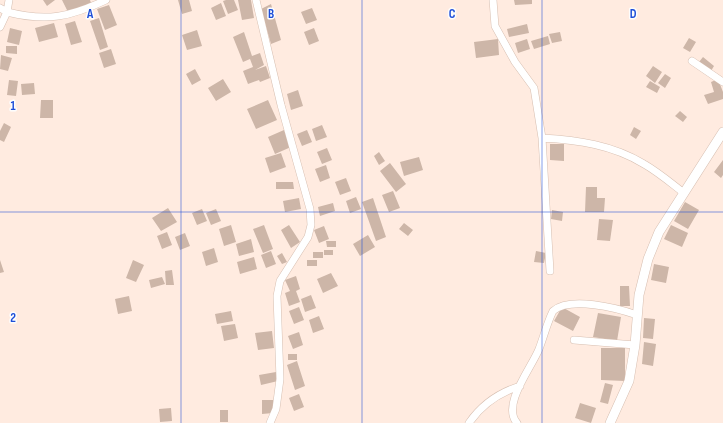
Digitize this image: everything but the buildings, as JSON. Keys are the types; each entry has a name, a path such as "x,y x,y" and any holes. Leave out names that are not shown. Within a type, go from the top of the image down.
{"main road":[{"path":"610,423 629,381 635,345 639,295 648,260 659,232 723,132"}],"street":[{"path":"0,27 7,12 9,0"},
{"path":"0,8 7,12 44,17 61,17 81,12 106,0"},
{"path":"256,0 279,98 310,209 311,225 308,237 280,280 277,296 280,379 276,409 270,423"},
{"path":"493,0 495,26 512,56 534,88 542,138 550,271"},
{"path":"692,60 723,82"},
{"path":"542,138 588,142 612,148 645,164 684,192"},
{"path":"517,423 512,415 513,405 520,386 537,355 550,317 556,307 563,305 596,305 637,315"},
{"path":"574,340 635,345"},
{"path":"469,423 495,396 520,386"}]}
